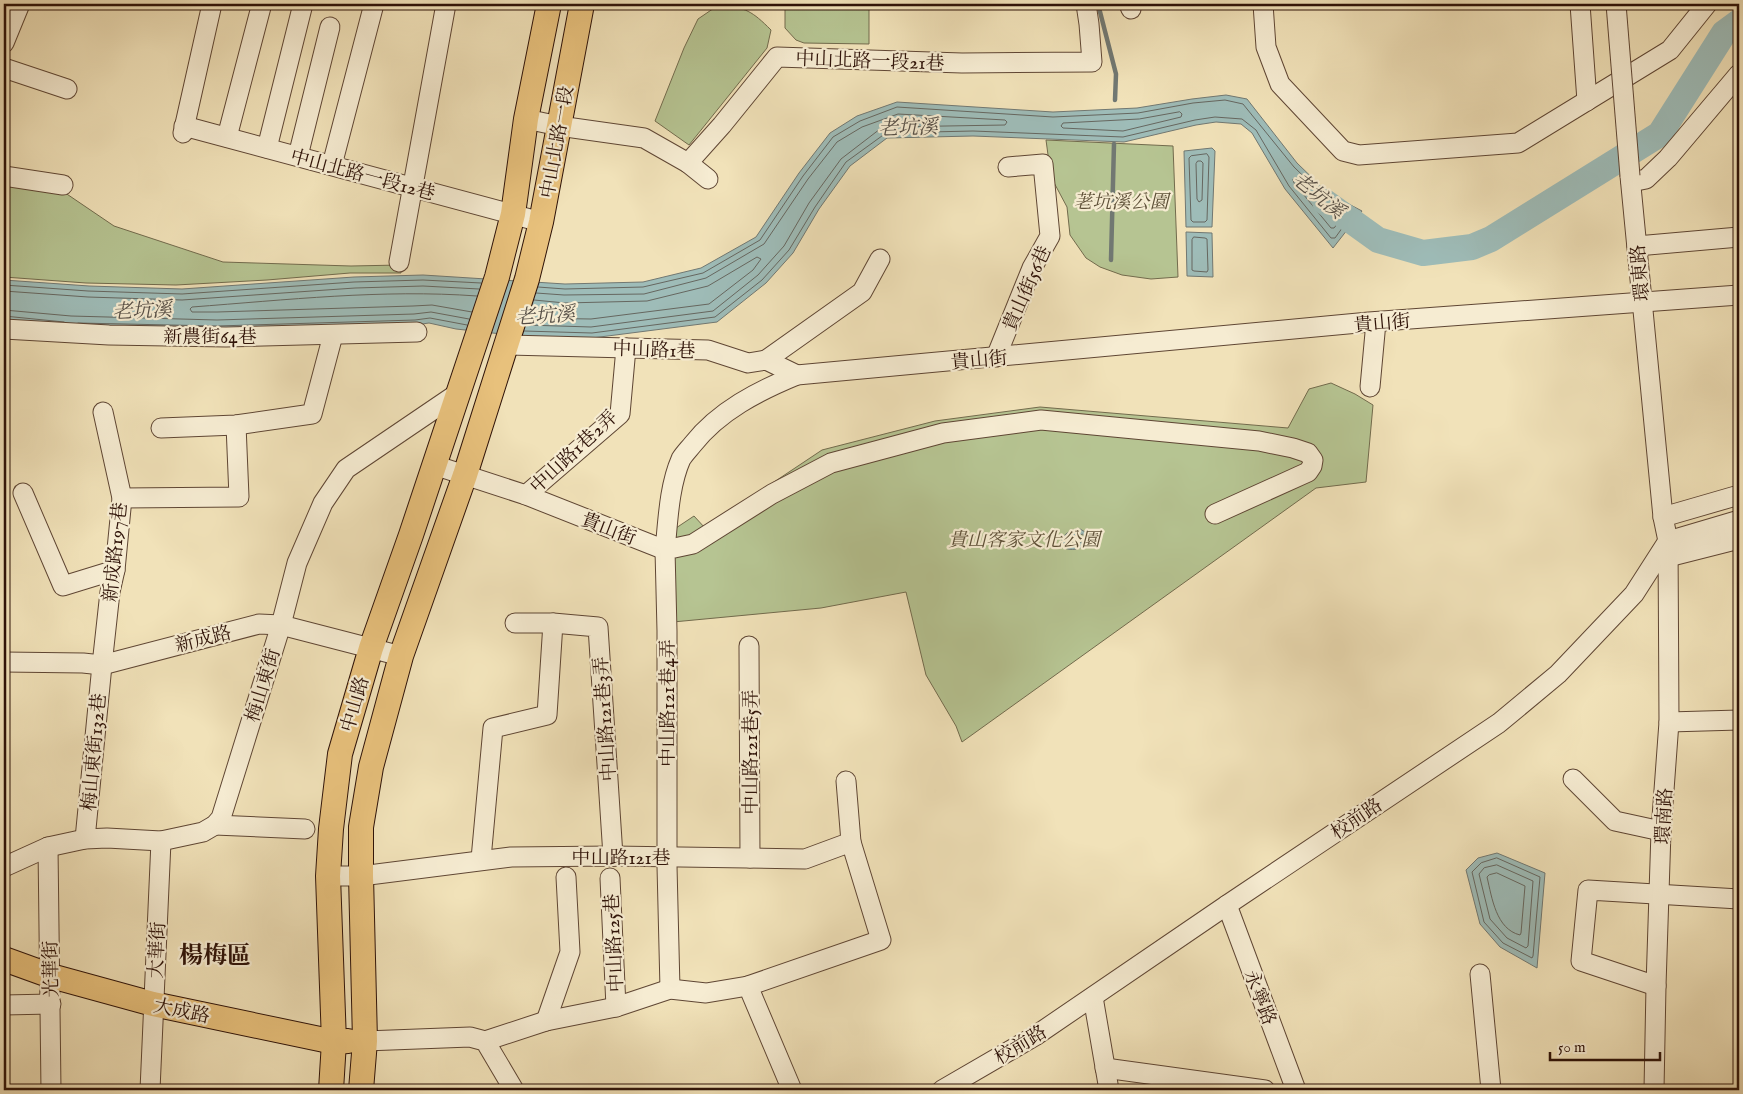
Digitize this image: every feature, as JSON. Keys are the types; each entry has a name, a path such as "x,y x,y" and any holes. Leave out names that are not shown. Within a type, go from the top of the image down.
{"main road":[{"name":"中山北路一段","path":"478,336 497,277 513,214 526,119 549,4"},
{"name":"中山北路一段","path":"507,343 527,279 541,222 582,4"},
{"name":"中山路","path":"330,1090 334,1042 328,876 331,829 340,754 371,648 478,336"},
{"name":"中山路","path":"361,1090 365,1041 360,876 362,827 371,767 401,656 465,475 507,343"},
{"name":"大成路","path":"4,958 51,976 153,1004 334,1042 365,1041"}],"street":[{"path":"4,43 20,4"},
{"name":"中山北路一段12巷","path":"212,4 184,129 226,137 541,222"},
{"path":"267,148 303,4"},
{"path":"332,166 374,4"},
{"path":"399,262 446,4"},
{"name":"中山北路一段21巷","path":"688,163 722,125 777,57 962,63 1092,62 1086,4"},
{"path":"1264,4 1266,47 1280,84 1343,151 1359,155 1518,143 1670,50 1706,4"},
{"path":"1580,4 1587,100"},
{"name":"環東路","path":"1616,4 1630,179 1663,517 1668,549"},
{"path":"226,137 261,7"},
{"path":"298,156 330,27"},
{"path":"4,68 67,90"},
{"path":"1630,179 1646,179 1668,158 1739,74"},
{"path":"526,119 559,126 644,138 688,163 708,179"},
{"name":"貴山街56巷","path":"996,357 1032,268 1050,236 1043,164 1008,167"},
{"path":"4,176 63,185"},
{"path":"1637,246 1739,237"},
{"path":"766,360 862,292 880,259"},
{"name":"貴山街","path":"434,465 526,495 664,550 672,493 682,459 706,428 723,414 765,388 797,375 1376,322 1739,295"},
{"path":"1370,387 1376,322"},
{"name":"新農街64巷","path":"4,329 109,335 226,337 417,332"},
{"path":"161,428 236,425 312,414 333,335"},
{"name":"中山路1巷","path":"507,343 708,350 748,363 766,360 797,375"},
{"name":"中山路1巷2弄","path":"526,495 620,414 626,348"},
{"name":"梅山東街","path":"216,825 221,818 281,624 297,564 323,503 346,469 458,393"},
{"name":"新成路197巷","path":"102,664 110,592 116,570 122,498 103,412"},
{"path":"664,550 693,544 772,494 831,463 943,433 1041,420 1259,441 1308,453 1313,460 1308,472 1215,514"},
{"path":"122,498 240,497 236,425"},
{"path":"22,493 63,586 116,570"},
{"path":"1663,517 1739,495"},
{"path":"1668,549 1739,520"},
{"path":"1668,549 1739,539"},
{"name":"環南路","path":"1654,1090 1661,831 1669,722 1668,549"},
{"name":"校前路","path":"947,1087 1035,1036 1227,904 1507,717 1558,674 1634,594 1668,549"},
{"name":"中山路121巷4弄","path":"664,550 667,631 667,862"},
{"path":"482,859 494,728 547,715 554,623 515,623"},
{"name":"中山路121巷3弄","path":"554,623 598,627 613,856"},
{"name":"新成路","path":"5,664 102,664 259,624 281,624 401,656"},
{"name":"中山路121巷5弄","path":"749,646 750,858"},
{"name":"梅山東街132巷","path":"85,839 102,664"},
{"path":"1669,722 1739,720"},
{"path":"1573,778 1615,821 1661,831"},
{"path":"846,781 851,842"},
{"path":"4,867 48,847 85,839 161,840 203,832 216,825 306,829"},
{"name":"大華街","path":"150,1090 161,840"},
{"name":"中山路121巷","path":"328,876 360,876 482,859 511,857 613,856 667,862 750,858 805,859 851,842"},
{"name":"中山路125巷","path":"365,1041 470,1037 485,1041 546,1021 616,1007 670,989 706,993 748,986 881,940 851,842"},
{"name":"光華街","path":"48,847 51,1090"},
{"path":"667,862 670,989"},
{"path":"546,1021 570,952 566,877"},
{"name":"中山路125巷","path":"610,878 616,1007"},
{"path":"1656,986 1582,961 1588,890 1739,899"},
{"name":"永寧路","path":"1227,904 1296,1090"},
{"path":"1480,974 1491,1090"},
{"path":"748,986 792,1090"},
{"path":"1093,997 1109,1090"},
{"path":"4,1005 51,1004"},
{"path":"485,1041 514,1090"},
{"path":"1105,1068 1265,1090"},
{"path":"930,1090 947,1087"}],"green space":[{"path":"720,4 748,11 759,18 771,30 767,48 689,145 655,121 684,48 698,19"},
{"path":"790,4 869,4 869,44 804,43 796,40 785,28 785,9"},
{"name":"荖坑溪公園","path":"1046,140 1173,146 1178,277 1151,279 1122,275 1100,267 1086,258 1070,235 1067,207 1051,177"},
{"path":"4,180 55,186 114,226 223,262 351,266 400,265 401,273 350,273 176,285 86,283 4,277"},
{"name":"貴山客家文化公園","path":"1331,383 1373,405 1366,482 1316,488 962,742 956,726 926,675 906,592 821,608 673,622 671,554 676,528 694,516 705,528 822,450 935,421 1040,407 1288,428 1309,389"}],"water":[{"path":"1226,95 1247,99 1297,163 1328,193 1362,211 1333,248 1285,189 1252,133 1241,124 1216,122 1196,125 1124,142 973,136 887,138 850,166 819,209 793,253 766,283 717,322 592,338 520,336 456,329 429,323 217,331 4,321 4,280 89,286 182,289 354,277 423,275 565,284 643,282 701,268 756,237 799,173 830,133 857,116 897,102 1053,112 1137,108"},
{"path":"1212,148 1215,151 1212,227 1186,227 1184,151"},
{"path":"1186,232 1212,233 1213,277 1187,276"},
{"path":"1080,529 1087,533 1086,546 1077,549 1064,548 1061,542 1064,536 1070,531","holes":["1083,534 1085,541 1073,544 1071,537"]},
{"path":"1497,853 1545,873 1537,968 1500,947 1480,924 1466,870 1478,858"}],"waterway":[{"path":"1098,4 1116,74 1115,100"},
{"name":"老坑溪","path":"1325,202 1378,240 1423,253 1472,247 1491,239 1660,134 1724,33 1739,22"},
{"path":"1111,260 1114,144"}],"district":[{"name":"楊梅區","path":"215,955"}]}
